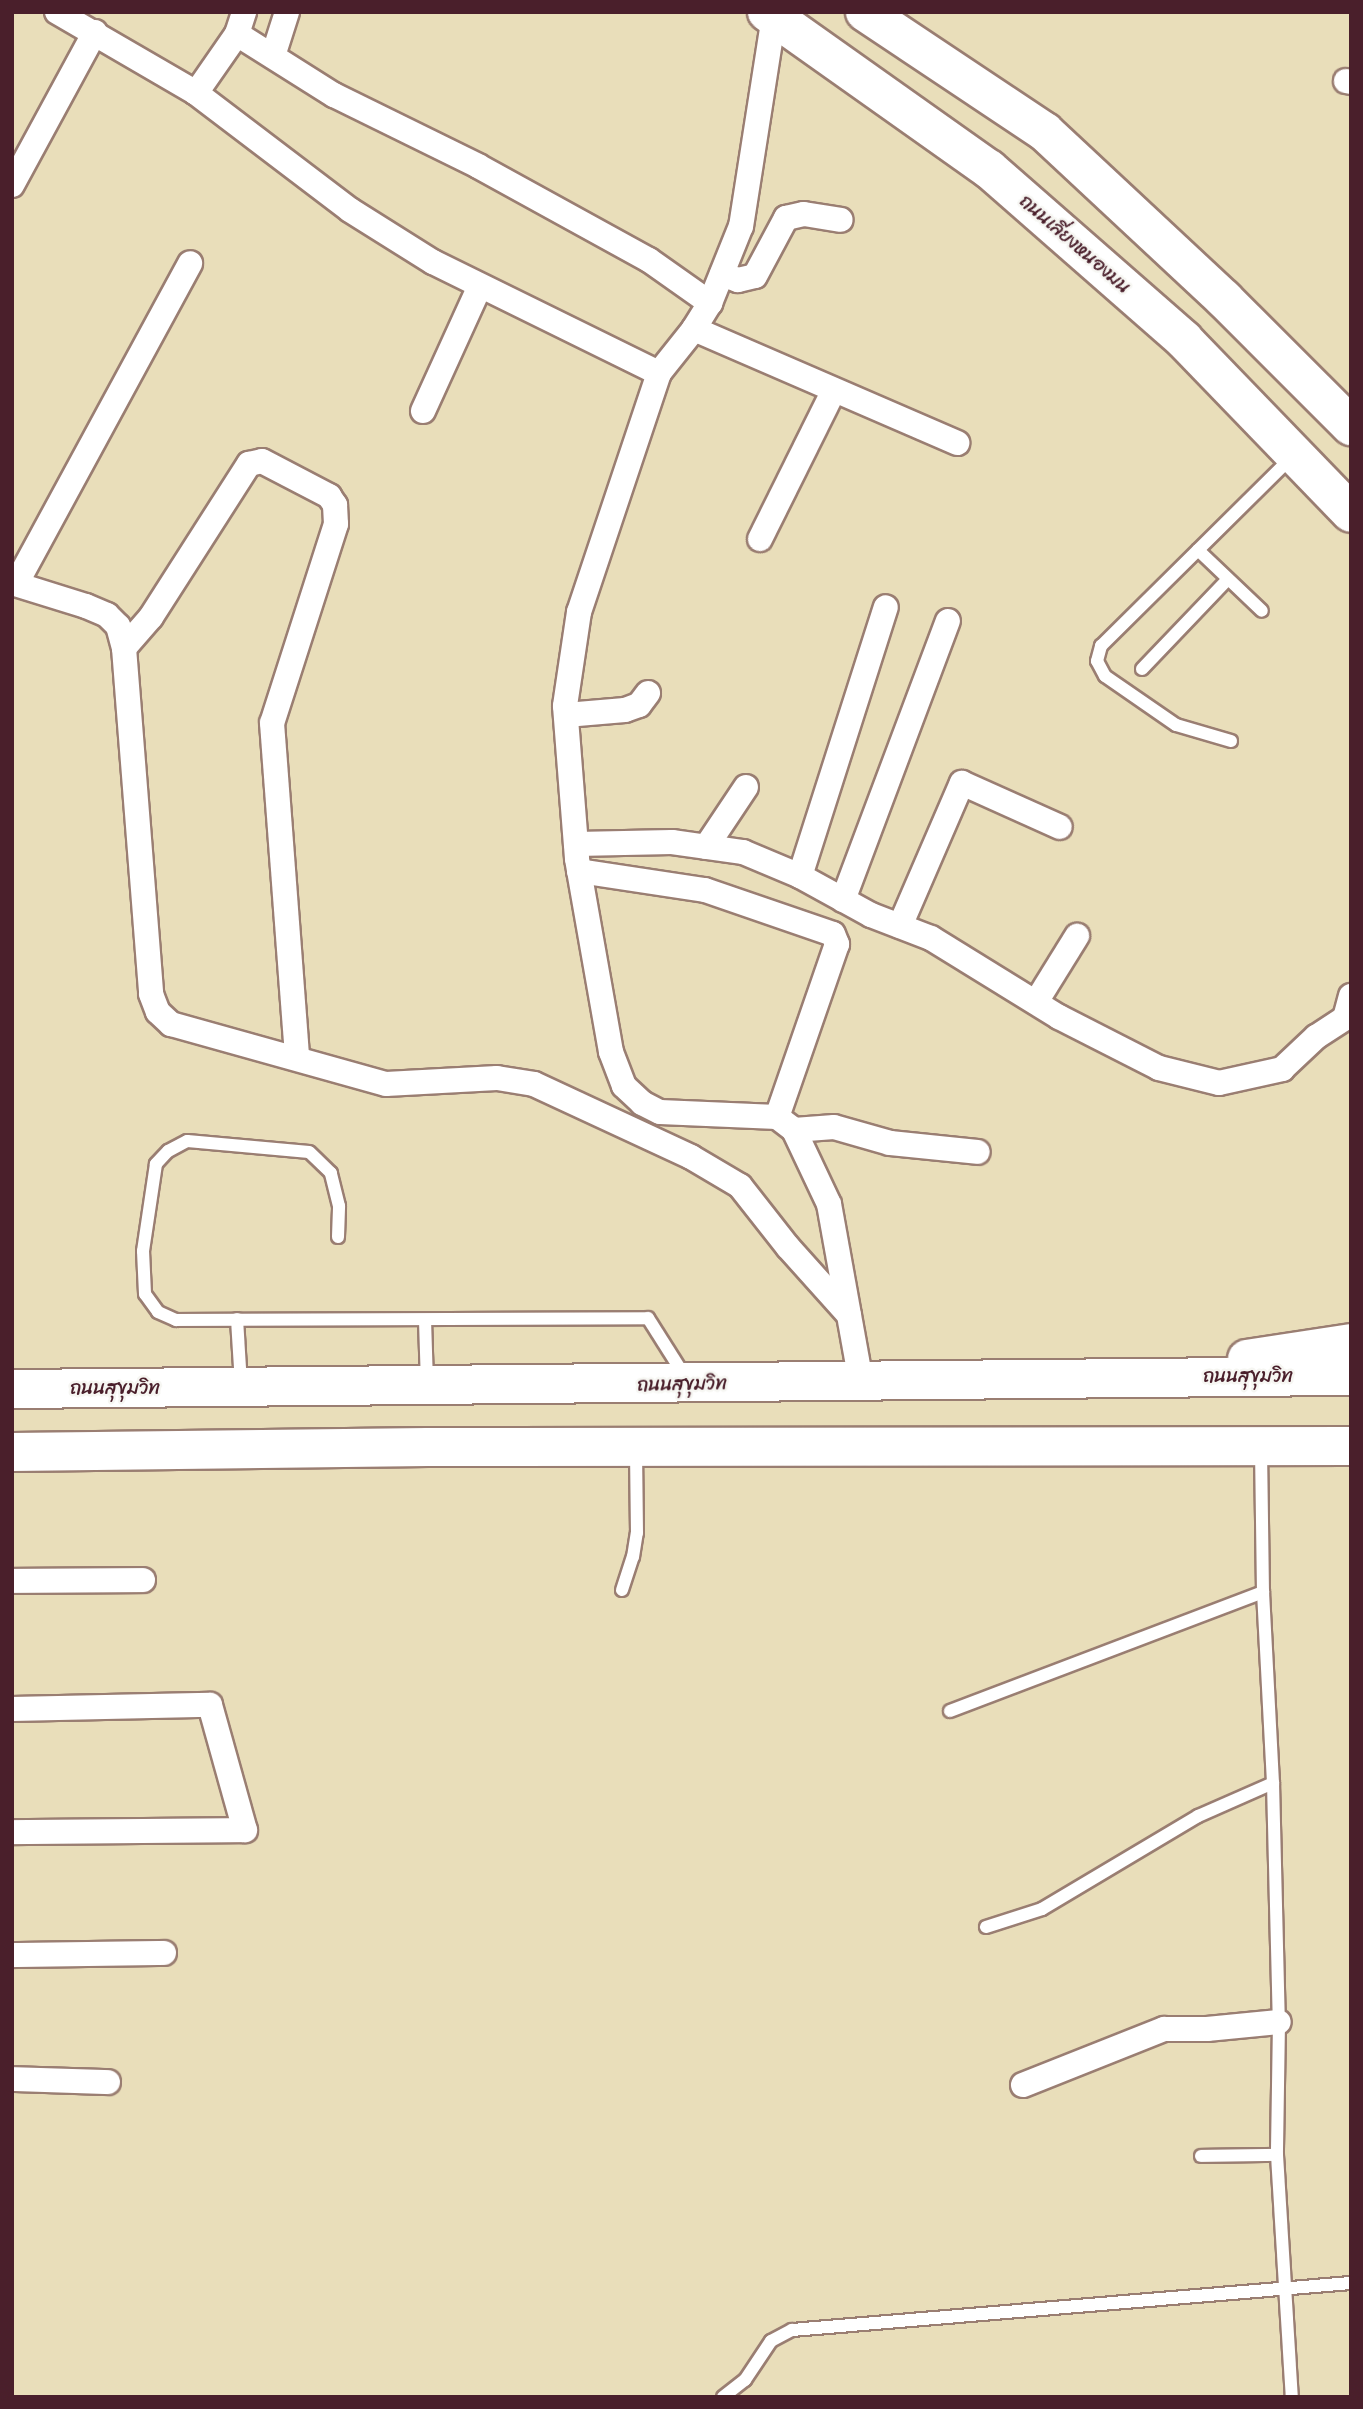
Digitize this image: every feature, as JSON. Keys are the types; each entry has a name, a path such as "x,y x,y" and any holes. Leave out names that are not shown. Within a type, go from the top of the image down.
{"main road":[{"path":"865,12 1045,132 1224,299 1351,426"},
{"name":"ถนนเลี่ยงหนองมน","path":"771,14 989,169 1184,340 1351,513"},
{"path":"1184,340 1224,299"},
{"path":"1152,1377 1296,1349 1351,1343"},
{"name":"ถนนสุขุมวิท","path":"12,1389 1351,1376"},
{"path":"427,1387 428,1447"},
{"path":"12,1452 636,1446 1351,1446"}],"street":[{"path":"57,12 196,93 350,210 433,262 659,373"},
{"path":"273,56 287,12"},
{"path":"771,14 741,226 710,303 694,329 659,373 579,612 566,715 579,871 611,1052 624,1086 642,1103 660,1112 834,1127 901,1145 978,1152"},
{"path":"196,93 241,23 273,56 334,95 478,166 580,221 649,260 710,303"},
{"path":"12,185 95,32"},
{"path":"722,274 737,280 755,276 786,218 804,215 841,220"},
{"path":"190,263 14,584 107,615 118,626 124,648 148,971 158,1012 171,1024 386,1084 497,1078 534,1084 691,1157 740,1186 788,1247 849,1316"},
{"path":"423,411 480,286"},
{"path":"694,329 957,443"},
{"path":"760,539 834,390"},
{"path":"124,648 151,617 249,464 262,461 330,496 335,505 336,524 272,723 297,1057"},
{"path":"800,876 886,607"},
{"path":"843,900 948,621"},
{"path":"566,715 625,710 639,705 648,694"},
{"path":"900,926 962,783 1060,827"},
{"path":"706,847 746,787"},
{"path":"576,844 672,842 743,852 800,876 870,915 931,938 1036,1002 1159,1068 1219,1083 1282,1069 1316,1037 1345,1018 1351,996"},
{"path":"579,871 705,890 833,934 837,944 786,1124 829,1204 861,1382"},
{"path":"1036,1002 1077,936"},
{"path":"12,1581 143,1580"},
{"path":"12,1709 210,1704 245,1830 12,1832"},
{"path":"12,1955 164,1953"},
{"path":"1023,2085 1164,2029 1206,2029 1279,2022"},
{"path":"12,2079 108,2082"}],"lane":[{"path":"1231,741 1176,725 1105,676 1097,662 1101,646 1295,453"},
{"path":"1198,550 1262,611"},
{"path":"1142,669 1228,579"},
{"path":"338,1237 339,1206 331,1173 309,1152 187,1141 168,1151 156,1164 143,1251 145,1294 158,1312 176,1320 648,1318 689,1384"},
{"path":"237,1319 242,1388"},
{"path":"425,1320 427,1387"},
{"path":"622,1590 634,1557 636,1446"},
{"path":"1261,1446 1263,1592 1273,1783 1279,2022 1277,2155 1292,2397"},
{"path":"950,1711 1263,1592"},
{"path":"986,1927 1042,1909 1198,1816 1273,1783"},
{"path":"1201,2156 1277,2155"},
{"path":"723,2397 745,2380 771,2341 792,2330 1351,2283"}]}
